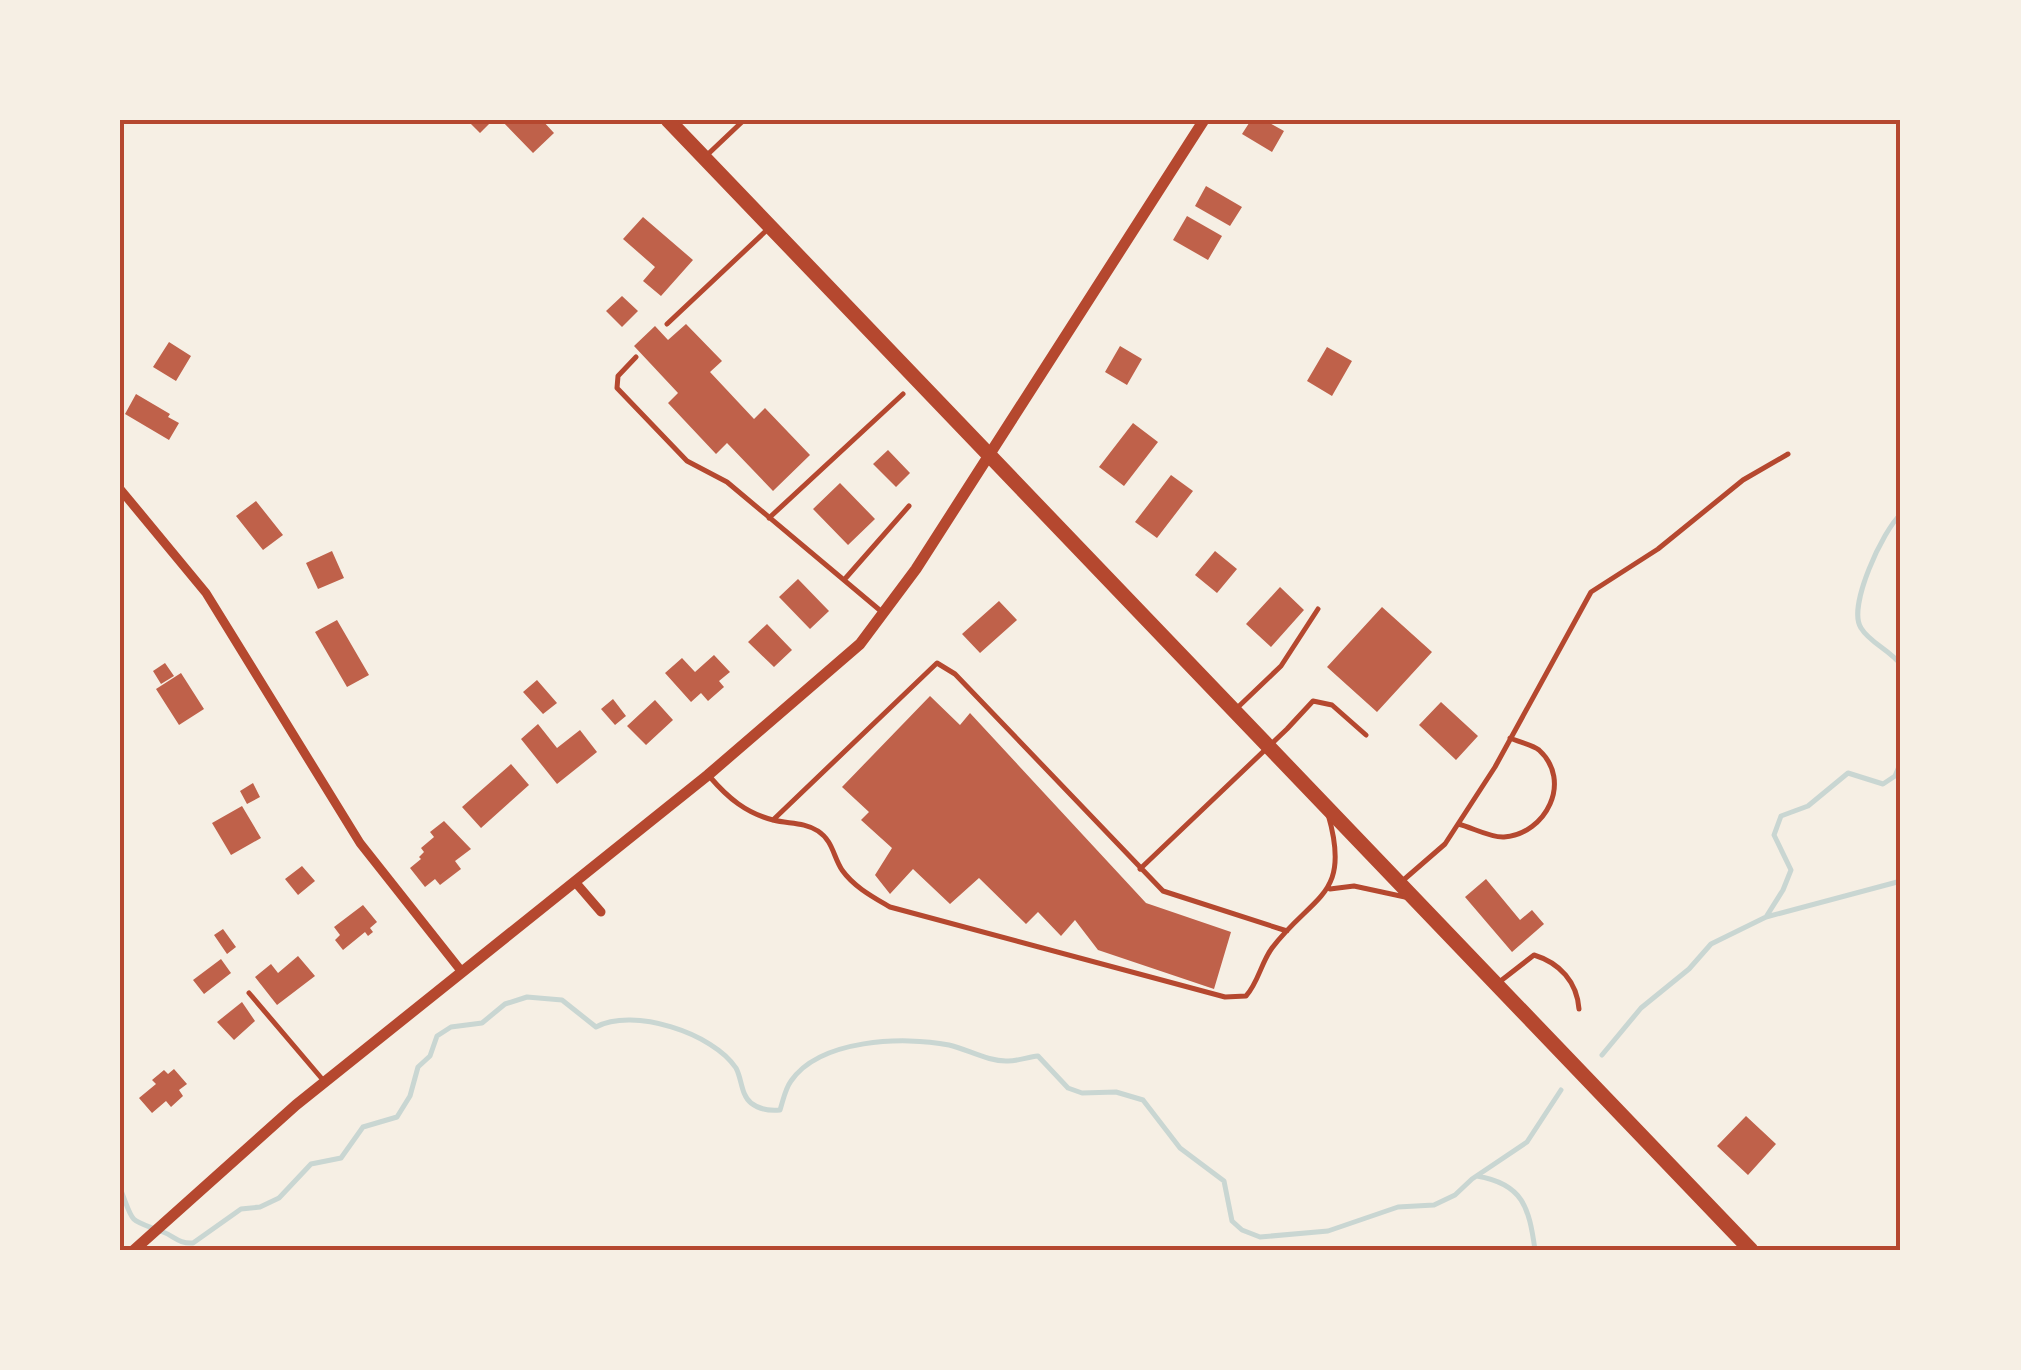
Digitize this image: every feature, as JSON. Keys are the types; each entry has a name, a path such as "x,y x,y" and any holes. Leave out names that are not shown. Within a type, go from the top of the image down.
{"highway":[{"path":"668,120 1751,1250"}],"street":[{"path":"138,1246 324,1082 576,883 844,660 884,614 1204,120"},
{"path":"120,489 206,593 360,844 462,972"},
{"path":"576,883 601,912"}],"lane":[{"path":"704,158 744,120"},
{"path":"668,324 770,227"},
{"path":"636,358 618,376 617,388 687,460 727,482 884,614"},
{"path":"768,519 903,394"},
{"path":"1399,884 1445,844 1510,738 1591,592 1658,549 1742,480 1788,454"},
{"path":"844,580 909,506"},
{"path":"1234,711 1281,666 1318,609"},
{"path":"773,820 937,663 955,674 1170,896 1287,931"},
{"path":"1140,869 1313,700 1332,705 1366,735"},
{"path":"1458,824 1503,837 1538,823 1550,810 1554,789 1551,769 1539,750 1510,738"},
{"path":"708,775 748,811 807,825 822,834 841,868 858,888 907,914 1225,997 1246,996 1251,991 1269,952 1330,889 1334,837 1325,806"},
{"path":"1330,889 1369,888 1415,900"},
{"path":"1496,985 1534,954 1551,960 1578,989 1578,1010"},
{"path":"249,992 324,1082"}],"building":[{"path":"467,120 493,120 480,133"},
{"path":"501,120 542,120 554,133 533,153"},
{"path":"1251,120 1264,120 1284,131 1272,152 1242,134"},
{"path":"1206,186 1242,207 1230,226 1195,206"},
{"path":"1187,216 1222,236 1208,260 1173,240"},
{"path":"643,217 693,260 661,296 643,281 655,267 623,239"},
{"path":"622,296 638,311 622,327 606,311"},
{"path":"686,324 722,361 710,372 754,419 765,408 810,455 773,491 727,443 716,454 668,403 678,393 634,346 655,326 668,340"},
{"path":"169,342 191,356 176,381 153,367"},
{"path":"1120,346 1142,359 1127,385 1105,372"},
{"path":"1327,347 1352,361 1332,396 1307,381"},
{"path":"136,394 179,423 169,440 125,414"},
{"path":"1133,423 1158,442 1124,486 1099,467"},
{"path":"888,450 910,473 896,487 873,464"},
{"path":"1171,475 1193,491 1157,538 1135,522"},
{"path":"840,483 875,519 848,545 813,509"},
{"path":"256,501 283,535 263,550 236,516"},
{"path":"332,551 344,578 318,589 306,563"},
{"path":"1215,551 1237,569 1217,593 1195,575"},
{"path":"798,579 829,611 810,629 779,597"},
{"path":"1280,587 1304,610 1271,647 1246,624"},
{"path":"999,601 1017,620 980,653 962,634"},
{"path":"1382,607 1432,652 1377,712 1327,667"},
{"path":"337,620 369,675 347,687 315,632"},
{"path":"767,624 792,650 774,667 748,642"},
{"path":"714,655 730,672 719,681 724,687 708,701 701,693 691,702 665,673 682,658 695,672"},
{"path":"165,663 174,676 161,684 153,671"},
{"path":"181,673 204,709 179,725 156,689"},
{"path":"537,680 557,703 543,714 523,692"},
{"path":"930,696 960,725 970,713 1146,903 1231,932 1214,989 1098,950 1075,920 1061,936 1038,912 1026,924 979,878 950,904 913,869 890,894 875,875 892,848 861,820 869,812 842,787"},
{"path":"613,699 626,716 615,725 601,709"},
{"path":"655,700 673,720 646,745 627,726"},
{"path":"1441,702 1478,736 1456,760 1419,725"},
{"path":"538,724 557,748 580,730 597,752 557,784 521,739"},
{"path":"511,764 529,785 481,828 462,807"},
{"path":"253,783 260,797 247,804 240,791"},
{"path":"242,806 261,838 231,855 212,823"},
{"path":"444,821 471,849 455,861 461,869 440,885 435,879 425,887 410,868 421,859 421,848 434,837 430,832"},
{"path":"302,866 315,881 298,895 285,879"},
{"path":"1486,879 1520,920 1532,910 1544,924 1512,952 1465,897"},
{"path":"363,905 377,922 370,928 373,932 368,936 365,932 343,950 335,940 340,935 334,927"},
{"path":"223,929 236,947 227,954 214,935"},
{"path":"298,956 315,976 277,1005 255,977 271,964 278,973"},
{"path":"221,959 231,973 204,994 193,980"},
{"path":"242,1002 255,1021 234,1040 217,1022"},
{"path":"174,1069 187,1084 179,1090 183,1096 171,1107 166,1101 152,1113 139,1098 156,1084 152,1080 164,1070 168,1074"},
{"path":"1746,1116 1776,1144 1748,1175 1717,1146"}],"waterway":[{"path":"1901,514 1869,569 1858,618 1865,633 1901,665"},
{"path":"1766,917 1791,870 1774,835 1781,816 1808,806 1848,773 1883,784 1895,776 1901,762"},
{"path":"1602,1055 1641,1008 1689,969 1711,944 1766,917 1901,881"},
{"path":"120,1188 138,1222 193,1243 241,1209 260,1207 279,1198 311,1164 341,1158 363,1127 397,1117 410,1096 418,1067 430,1056 437,1036 451,1027 482,1023 505,1004 527,997 562,1000 596,1027 630,1020 691,1034 725,1055 736,1068 748,1100 769,1110 780,1110 789,1084 804,1067 821,1056 864,1044 930,1042 1001,1061 1038,1056 1068,1088 1082,1093 1116,1092 1143,1100 1180,1148 1224,1181 1232,1221 1260,1237 1328,1231 1398,1207 1434,1205 1455,1195 1527,1142 1561,1090"},
{"path":"1477,1176 1505,1185 1521,1200 1530,1221 1535,1250"}]}
